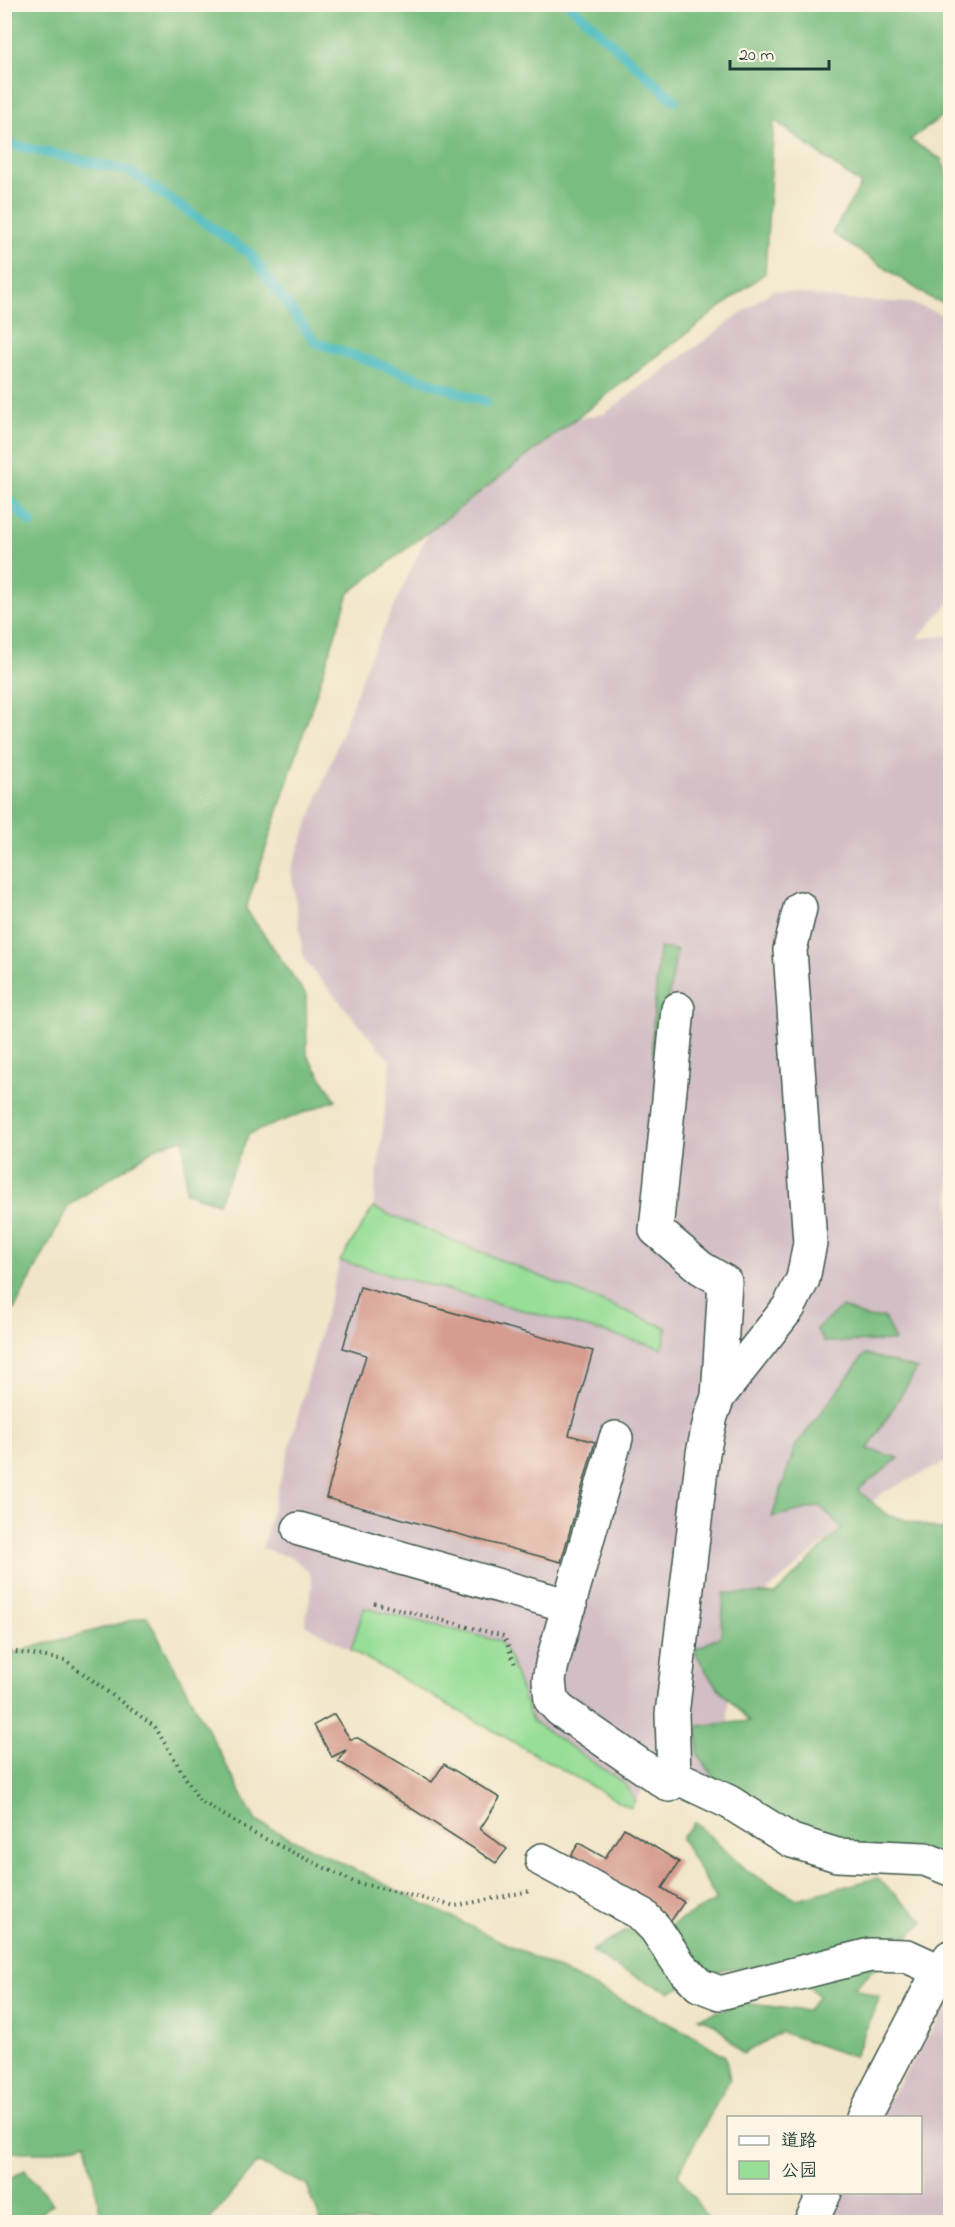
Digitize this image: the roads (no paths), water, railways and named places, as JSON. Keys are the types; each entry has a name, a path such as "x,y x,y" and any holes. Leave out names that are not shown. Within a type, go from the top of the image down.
{"street":[{"path":"616,1438 552,1664 549,1680 551,1701 560,1710 669,1785 674,1776 674,1702 703,1453 711,1416 718,1398 789,1307 803,1279 810,1244 790,950 800,908"},
{"path":"678,1009 656,1230 701,1268 725,1282 718,1398"},
{"path":"299,1529 570,1606"},
{"path":"674,1776 729,1802 792,1841 837,1855 925,1859 951,1869"},
{"path":"554,1867 640,1913 655,1928 680,1965 699,1985 720,1993 870,1954 907,1956 946,1964 864,2116"},
{"path":"811,2223 825,2194"}],"waterway":[{"path":"569,4 675,101"},
{"path":"4,143 129,171 249,253 315,342 486,402"},
{"path":"4,494 31,523"}]}
